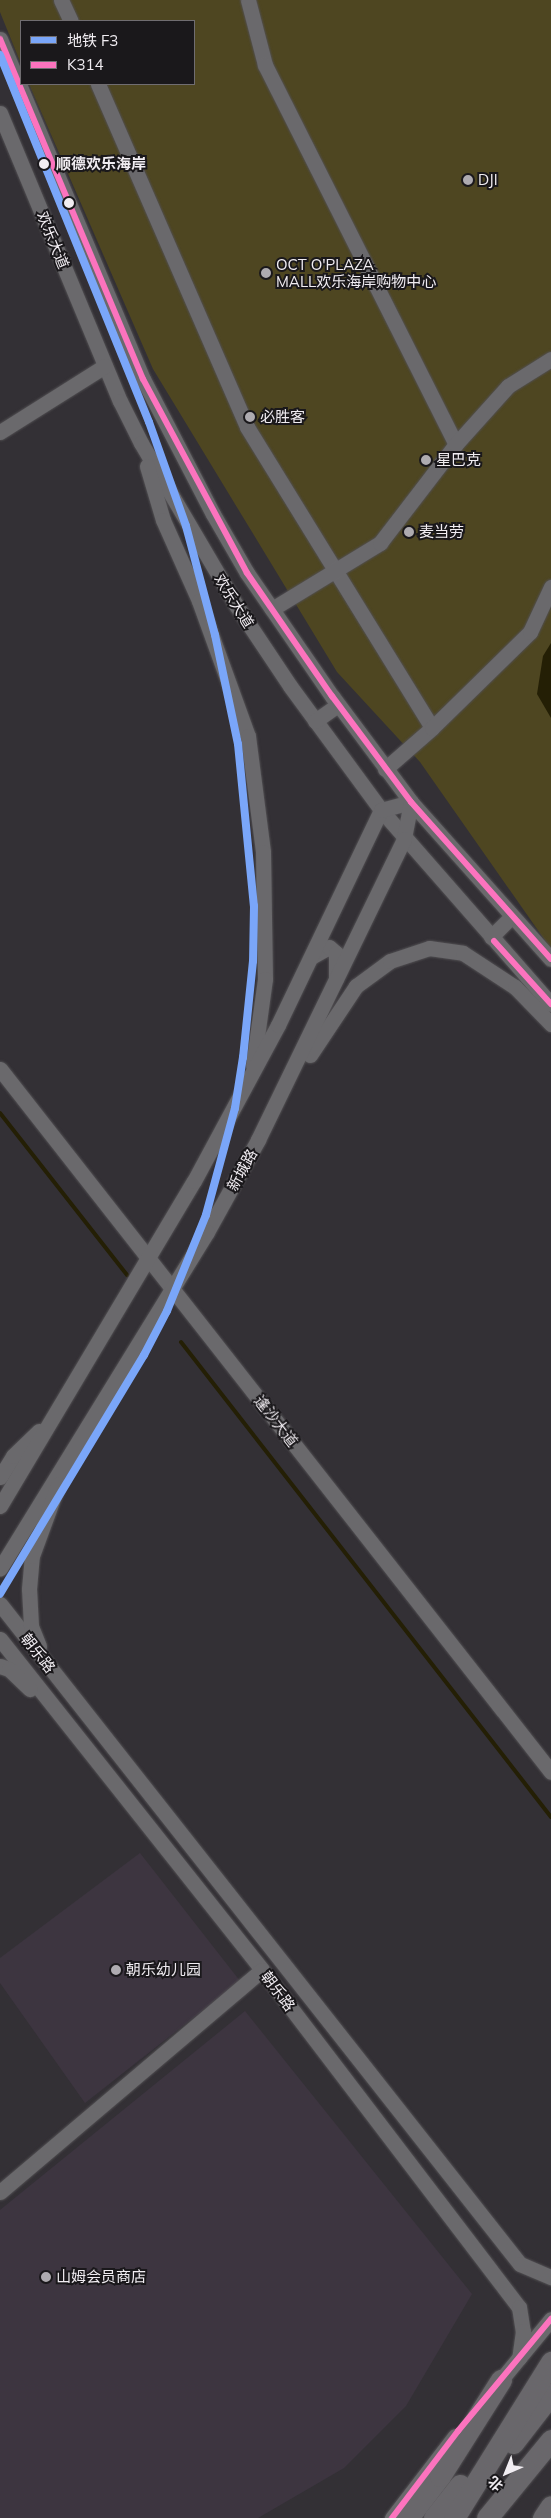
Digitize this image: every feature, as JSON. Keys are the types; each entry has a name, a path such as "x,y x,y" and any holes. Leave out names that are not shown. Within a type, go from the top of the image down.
{"highway":[{"path":"454,2518 551,2362"},
{"path":"408,2518 440,2476 501,2380"},
{"path":"454,2518 551,2394"},
{"path":"434,2518 518,2413"},
{"path":"487,2518 551,2440"},
{"path":"542,2518 551,2506"}],"street":[{"path":"61,0 71,20"},
{"path":"248,0 265,65 456,444"},
{"name":"欢乐大道","path":"0,39 143,379 213,514 272,609 385,769 411,802 511,917 551,959"},
{"path":"98,85 247,427 432,728"},
{"name":"欢乐大道","path":"0,113 105,366 141,443 236,605 315,721 381,810 404,839 551,1004"},
{"path":"272,609 380,542 456,444 508,386 551,359"},
{"path":"0,432 105,366"},
{"path":"141,443 163,520 198,601 248,736 263,852 265,979 251,1074"},
{"path":"385,769 432,728 530,632 551,587"},
{"path":"315,721 338,705"},
{"path":"0,1506 194,1181 313,956 381,810 411,802"},
{"name":"新城路","path":"0,1568 207,1232 275,1106 404,839 411,802"},
{"path":"491,937 511,917"},
{"path":"313,956 329,947 336,953 336,983"},
{"path":"275,1106 356,986 390,961 429,948 463,953 515,987 551,1024"},
{"name":"逢沙大道","path":"0,1069 551,1772"},
{"path":"0,1477 13,1456 49,1422"},
{"path":"46,1663 31,1626 29,1589 32,1556 70,1453"},
{"name":"朝乐路","path":"0,1604 520,2264 551,2277"},
{"name":"朝乐路","path":"0,1639 262,1970 519,2307 523,2331 519,2358"},
{"path":"0,1666 9,1669 73,1730"},
{"path":"0,2192 262,1970"},
{"path":"472,2245 490,2261 498,2259 501,2252 492,2228"},
{"path":"392,2518 551,2319"}],"shaded area":[{"path":"0,0 551,0 551,949 420,762 337,672 153,369 29,85 195,85 195,20 20,20 20,62 0,12"},
{"path":"551,643 551,718 537,694 543,656"},
{"name":"朝乐幼儿园","path":"140,1853 240,1981 85,2103 0,1983 0,1958"},
{"path":"245,2011 472,2294 406,2406 344,2468 258,2518 0,2518 0,2210"}],"waterway":[{"path":"0,1113 127,1275"},
{"path":"181,1342 551,1817"}],"metro line":[{"name":"F3","path":"0,55 149,422 186,526 215,635 238,744 254,906 253,961 243,1057 235,1108 206,1215 167,1311 144,1355 0,1594"}],"transit line":[{"name":"K314","path":"0,39 143,379 247,573 332,696 411,802 551,959"},
{"name":"K314","path":"494,941 551,1004"},
{"name":"K314","path":"392,2518 458,2431 551,2319"}],"place":[{"name":"顺德欢乐海岸","path":"44,164"},
{"name":"DJI","path":"468,180"},
{"name":"OCT O'PLAZA MALL欢乐海岸购物中心","path":"266,273"},
{"name":"必胜客","path":"250,417"},
{"name":"星巴克","path":"426,460"},
{"name":"麦当劳","path":"409,532"},
{"name":"朝乐幼儿园","path":"116,1970"},
{"name":"山姆会员商店","path":"46,2277"}]}
